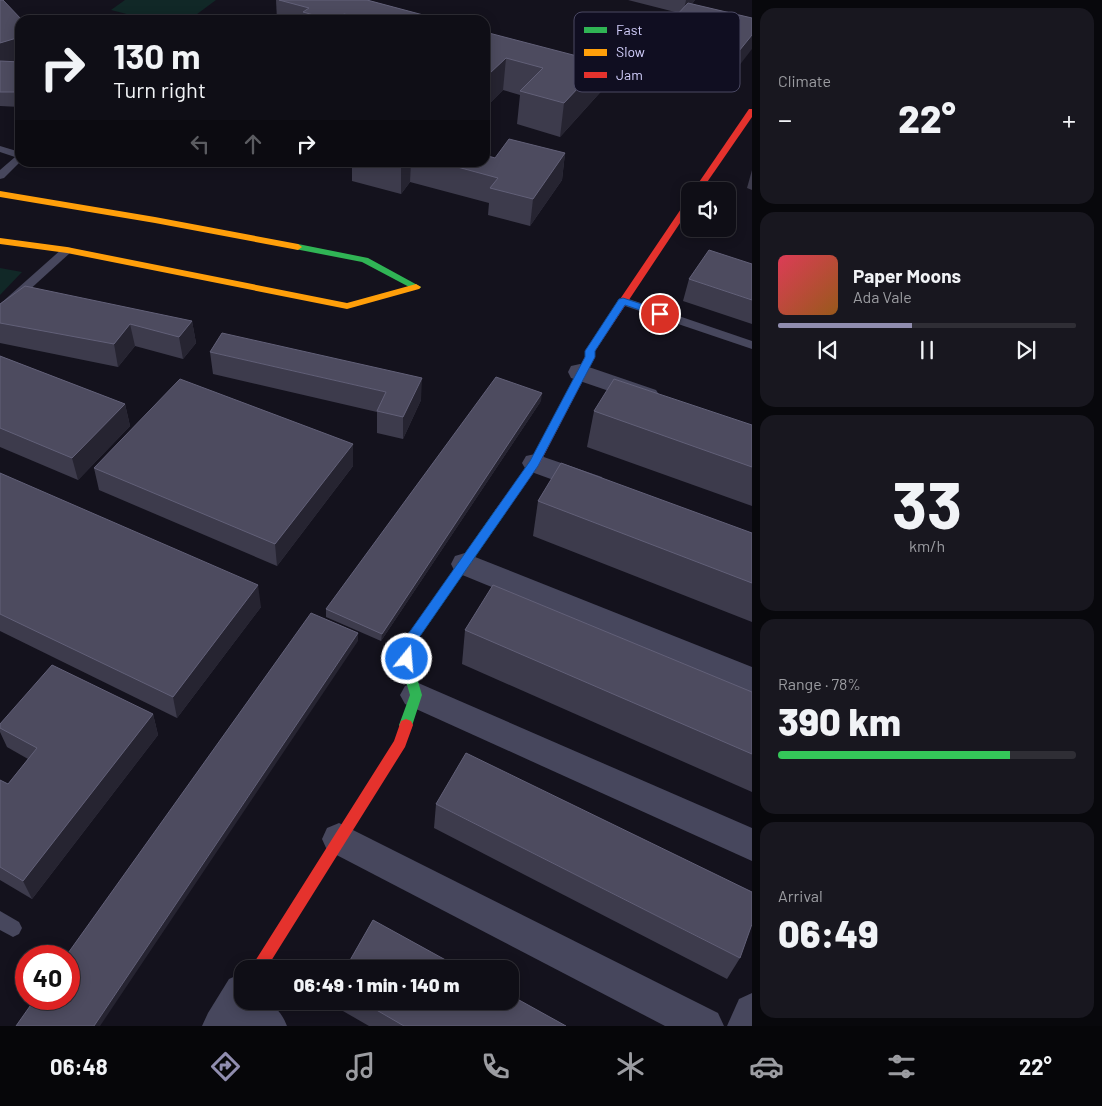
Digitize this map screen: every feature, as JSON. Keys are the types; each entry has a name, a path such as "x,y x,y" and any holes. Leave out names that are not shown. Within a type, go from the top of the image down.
{"street":[{"path":"703,182 752,111"},
{"path":"0,194 155,220 365,260 416,287 347,306 67,250 0,241"},
{"path":"681,215 600,334 535,463 410,641 407,675 416,695 752,845"},
{"path":"580,372 671,405"},
{"path":"535,463 616,493"},
{"path":"465,564 752,681"},
{"path":"263,960 400,743 416,695"},
{"path":"339,839 705,1026"},
{"path":"233,1008 268,1026"},
{"path":"746,1026 752,1012"}],"lane":[{"path":"0,150 15,154"},
{"path":"0,176 15,161"},
{"path":"0,310 67,250"},
{"path":"623,301 752,345"}],"green space":[{"path":"125,0 216,0 196,15 130,15 111,10"},
{"path":"0,268 22,272 0,295"}],"building":[{"path":"0,0 3,0 17,15 15,15 15,38 0,43"},
{"path":"279,0 367,0 423,15 314,15 303,12 309,8"},
{"path":"688,3 726,12 680,12"},
{"path":"740,15 752,18 752,35 740,50"},
{"path":"490,33 574,55 574,92 564,103 520,91 543,68 506,58 490,73"},
{"path":"0,61 15,62 15,92 0,92"},
{"path":"509,139 565,153 533,199 490,188 498,178 457,167 490,167 490,156 495,158"},
{"path":"709,250 752,264 752,300 689,279"},
{"path":"25,286 192,321 179,337 130,324 114,344 0,323 0,304"},
{"path":"222,333 422,378 403,417 377,411 386,392 210,352"},
{"path":"0,356 125,404 72,458 0,428"},
{"path":"496,377 542,393 382,634 326,609"},
{"path":"180,379 353,444 275,544 94,468"},
{"path":"614,379 752,425 752,467 594,411"},
{"path":"561,463 752,533 752,583 538,501"},
{"path":"0,473 258,585 173,697 0,614"},
{"path":"493,585 752,692 752,754 465,630"},
{"path":"311,613 358,633 94,1026 16,1026 27,1010 80,1010 80,945 74,945"},
{"path":"52,665 153,714 23,881 0,867 0,780 8,784 37,748 0,728 0,724"},
{"path":"466,753 752,892 752,924 740,958 436,804"},
{"path":"373,920 446,960 350,960"},
{"path":"519,1000 566,1026 404,1026 376,1010 519,1010"}],"traffic: fast":[{"path":"298,247 365,260 416,287"},
{"path":"406,725 416,695 408,668 410,641 500,512"}],"traffic: slow":[{"path":"0,194 155,220 298,247"},
{"path":"0,241 67,250 347,306 416,287"}],"traffic: jam":[{"path":"703,182 752,111"},
{"path":"500,512 535,463 590,357 590,351 681,215"},
{"path":"263,960 400,743 406,725"}],"route":[{"path":"407,659 410,641 535,463 580,372 590,357 590,351 623,301 660,314"}]}
